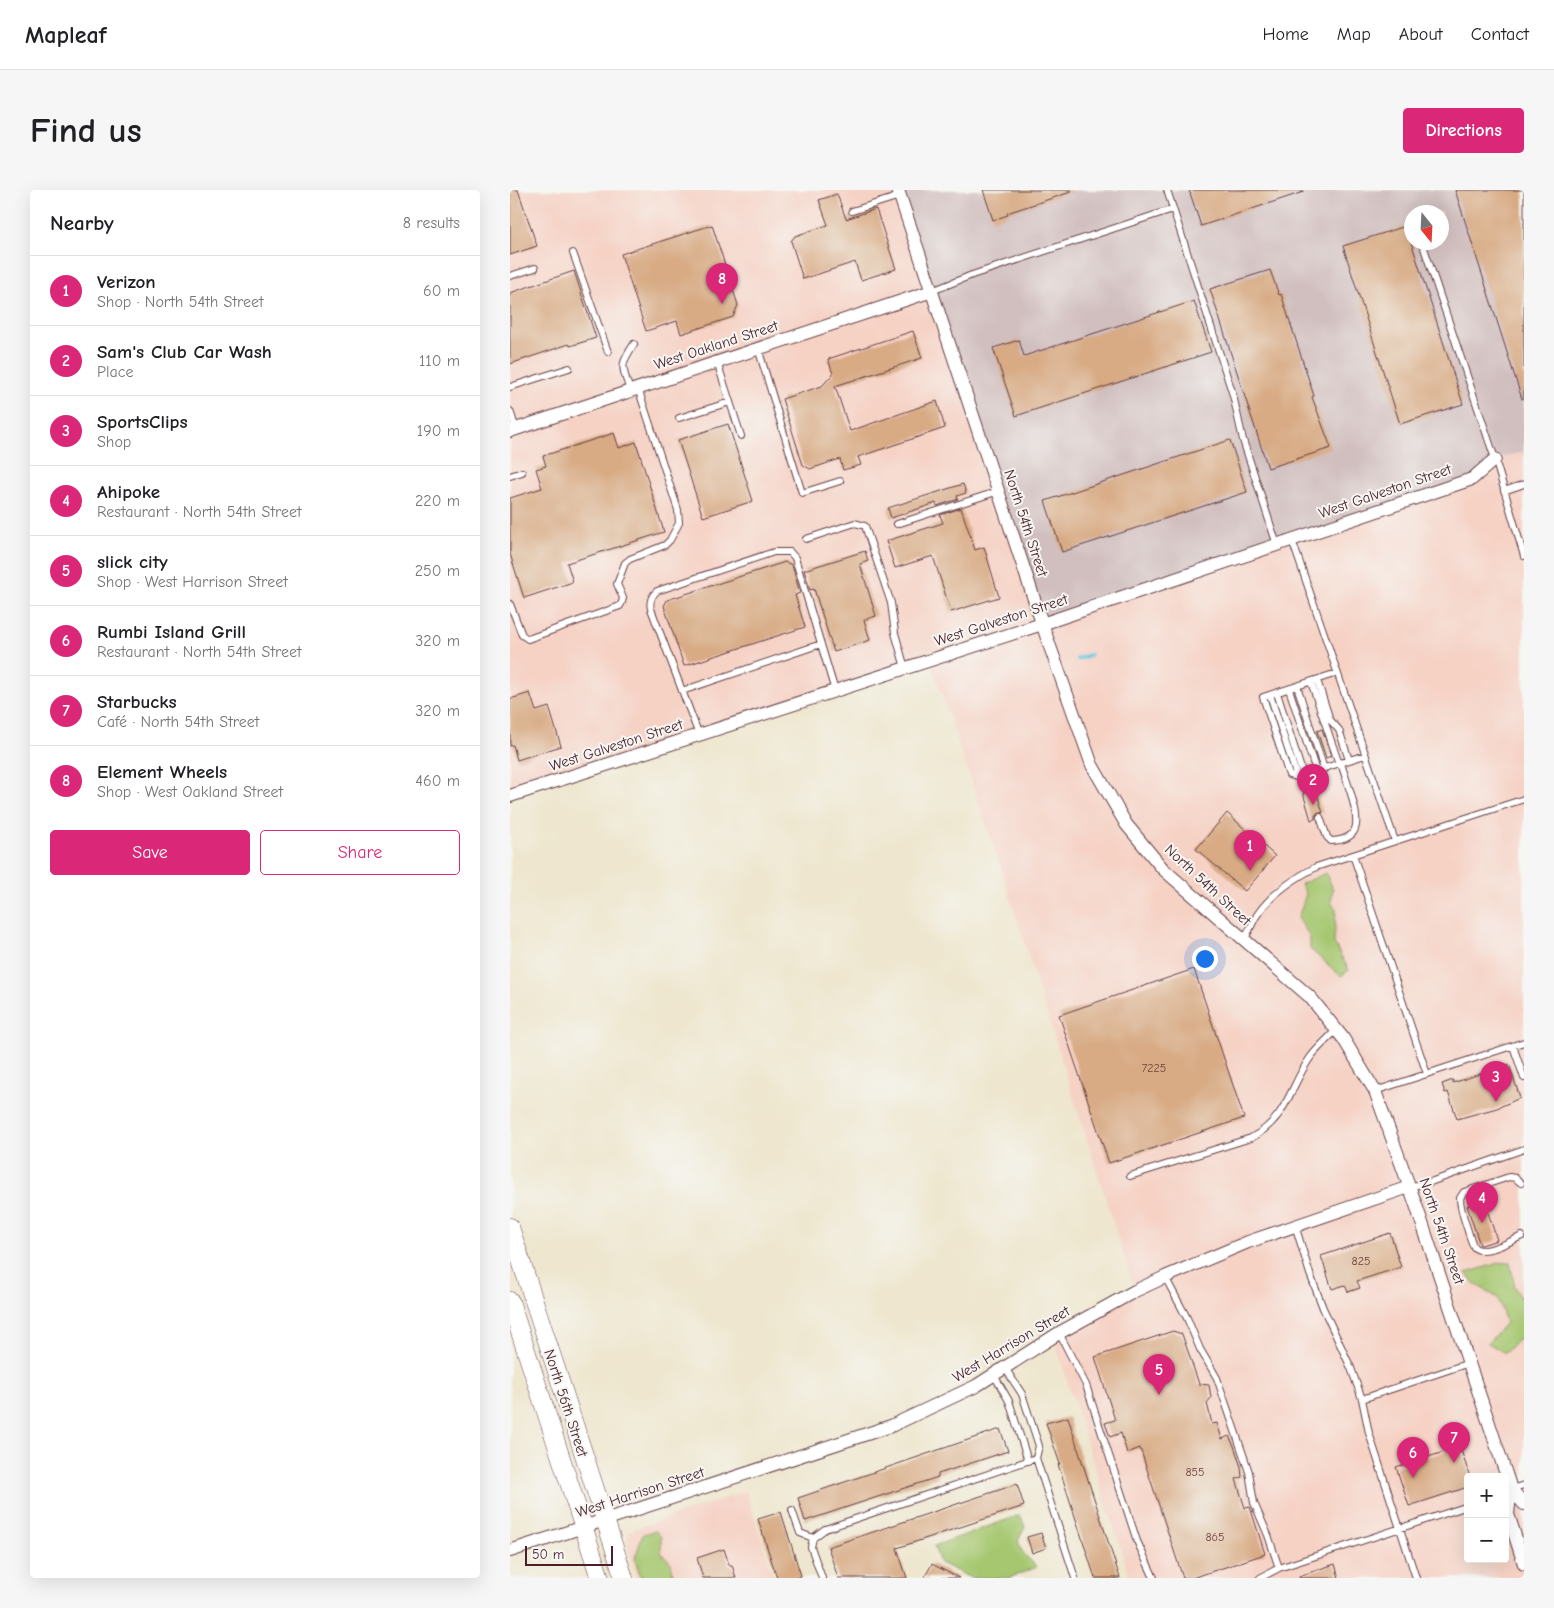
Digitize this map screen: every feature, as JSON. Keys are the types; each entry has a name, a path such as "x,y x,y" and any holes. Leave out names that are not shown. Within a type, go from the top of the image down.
{"main road":[{"name":"North 56th Street","path":"510,1227 624,1578"},
{"name":"North 56th Street","path":"510,1301 600,1578"}],"street":[{"name":"North 54th Street","path":"899,193 1088,757 1118,811 1164,869 1310,997 1336,1030 1375,1091 1469,1363 1503,1473"},
{"name":"West Oakland Street","path":"513,430 932,291"},
{"name":"West Galveston Street","path":"510,796 1042,624 1472,479 1495,459"},
{"name":"West Harrison Street","path":"510,1551 892,1426 976,1386 1059,1333 1135,1291 1165,1277 1248,1242 1409,1187"},
{"name":"North 54th Street","path":"1509,1492 1524,1504"},
{"name":"North 54th Street","path":"1509,1517 1524,1564"}],"lane":[{"path":"1167,190 1230,386 1243,440 1276,545"},
{"path":"852,211 899,193"},
{"path":"932,291 972,275 1173,209"},
{"path":"1425,250 1495,459 1524,556"},
{"path":"573,253 608,352"},
{"path":"510,276 536,268"},
{"path":"510,604 522,635 528,639 620,606 622,598 617,584 624,563 666,545 679,523 678,510 634,389 622,366 624,359 634,344"},
{"path":"758,348 802,493 840,481"},
{"path":"717,362 741,436"},
{"path":"510,387 569,368"},
{"path":"679,418 730,402"},
{"path":"510,411 513,430"},
{"path":"510,476 522,472"},
{"path":"1504,491 1524,484"},
{"path":"897,524 999,492"},
{"path":"806,539 855,523 865,526 891,603 895,633 905,668"},
{"path":"1292,540 1395,841"},
{"path":"699,735 650,606 652,597 657,591 774,552 790,552 795,558 835,691"},
{"path":"682,690 821,644"},
{"path":"1337,673 1263,697 1280,749 1289,775 1302,776 1365,755"},
{"path":"1314,681 1330,720 1339,731 1349,760"},
{"path":"1314,681 1357,815 1356,828 1353,833 1344,839 1331,841 1327,837 1320,817"},
{"path":"1297,686 1324,769"},
{"path":"1289,689 1316,771"},
{"path":"1273,694 1302,776 1311,790"},
{"path":"1244,940 1258,914 1274,896 1301,875 1316,867 1524,799"},
{"path":"1353,855 1427,1074"},
{"path":"1130,1176 1251,1138 1264,1130 1284,1109 1310,1058 1336,1030"},
{"path":"1375,1091 1524,1042"},
{"path":"1513,1046 1524,1078"},
{"path":"1409,1187 1433,1181 1524,1149"},
{"path":"1521,1183 1515,1178 1509,1178 1464,1192 1460,1198 1468,1231 1477,1249 1495,1248 1522,1236"},
{"path":"1295,1225 1323,1308 1351,1368 1362,1399 1369,1432 1416,1578"},
{"path":"1165,1277 1187,1318 1200,1349 1217,1378 1249,1472 1254,1504 1268,1535 1279,1568"},
{"path":"1059,1333 1086,1385 1137,1541 1154,1578"},
{"path":"1362,1399 1469,1363"},
{"path":"1005,1368 1022,1394 1038,1446 1036,1458 1076,1578"},
{"path":"994,1375 1009,1401 1028,1461"},
{"path":"822,1578 811,1547 813,1538 826,1529 1036,1458"},
{"path":"1509,1491 1524,1485"},
{"path":"1260,1578 1279,1568 1464,1507"},
{"path":"792,1510 800,1533 813,1538"}],"shaded area":[{"path":"510,190 898,190 1495,459 1524,452 1524,1578 1130,1578 1053,1337 1135,1291 1000,866 930,660 510,790"},
{"path":"898,190 1524,190 1524,452 1495,459 1472,479 1042,624"},
{"path":"746,1491 774,1578 637,1578 626,1542 629,1531"}],"green space":[{"path":"1326,873 1333,889 1331,902 1336,909 1334,943 1349,970 1341,976 1310,949 1310,937 1298,918 1306,894 1301,884"},
{"path":"1510,1262 1515,1288 1524,1302 1524,1337 1518,1339 1505,1353 1488,1343 1506,1323 1498,1298 1475,1284 1466,1273 1499,1263"},
{"path":"1020,1515 1025,1527 1018,1541 1023,1553 1037,1567 1009,1578 971,1578 940,1563 934,1546"},
{"path":"656,1531 661,1537 661,1552 671,1563 674,1578 641,1578 635,1558 643,1534"}],"building":[{"path":"510,190 518,190 537,246 510,255"},
{"path":"983,190 1071,190 1071,192 1007,213 1008,215 993,220"},
{"path":"1189,190 1303,190 1303,192 1201,226"},
{"path":"1455,190 1524,190 1524,398 1522,399"},
{"path":"837,194 846,219 876,209 896,269 861,280 855,262 803,279 791,241 795,236 828,225 819,200"},
{"path":"712,225 738,305 733,317 681,334 677,321 646,331 621,254"},
{"path":"1404,227 1404,250 1414,250 1463,404 1400,424 1343,246"},
{"path":"1270,270 1279,295 1281,294 1314,396 1312,397 1331,448 1268,468 1210,289"},
{"path":"574,271 596,338 570,346 569,344 510,364 510,293"},
{"path":"1194,301 1211,352 1016,416 993,348 1019,340 1024,356"},
{"path":"913,331 922,358 835,386 850,431 937,401 945,428 858,457 861,465 843,470 840,459 810,469 803,465 782,399 822,386 833,374 828,359"},
{"path":"728,424 753,501 703,517 678,440"},
{"path":"614,433 619,448 636,442 664,532 567,563 573,582 524,598 510,554 510,498 542,488 536,469 546,466 543,456"},
{"path":"1230,440 1247,492 1062,552 1045,501"},
{"path":"963,484 966,493 957,496 958,499 937,506 936,503 891,518 888,508"},
{"path":"961,508 975,550 984,547 999,597 951,612 933,556 895,568 886,541 943,523 940,515"},
{"path":"865,551 868,561 860,564 876,616 864,620 870,640 834,652 814,589 810,590 804,570"},
{"path":"785,562 792,565 800,593 795,595 805,627 684,666 664,606 667,600"},
{"path":"530,693 536,711 549,707 561,746 517,760 513,745 510,746 510,699"},
{"path":"1322,729 1331,756 1326,758 1317,731"},
{"path":"1316,791 1323,813 1318,812 1315,819 1311,820 1303,793 1306,792 1312,795"},
{"path":"1227,813 1275,856 1245,891 1196,849"},
{"path":"1194,969 1244,1118 1109,1163 1059,1015"},
{"path":"1509,1064 1520,1098 1497,1108 1457,1119 1448,1092 1445,1093 1442,1084 1453,1080 1453,1083"},
{"path":"1484,1200 1497,1240 1480,1245 1467,1206"},
{"path":"1390,1233 1401,1267 1357,1281 1360,1288 1348,1292 1345,1285 1332,1289 1321,1256"},
{"path":"1173,1331 1182,1334 1199,1384 1209,1385 1211,1398 1207,1403 1212,1424 1217,1423 1222,1439 1229,1436 1234,1446 1241,1467 1242,1477 1236,1479 1245,1508 1250,1507 1265,1554 1192,1578 1183,1578 1140,1448 1127,1453 1121,1433 1110,1437 1105,1423 1115,1420 1095,1357"},
{"path":"1068,1417 1120,1578 1095,1578 1058,1464 1060,1464 1046,1423"},
{"path":"1000,1429 1008,1451 938,1474 938,1477 805,1521 798,1498"},
{"path":"1460,1447 1469,1473 1464,1473 1464,1488 1409,1506 1396,1467"},
{"path":"1017,1484 1024,1506 897,1548 907,1578 838,1578 828,1547"},
{"path":"781,1512 801,1576 795,1578 777,1578 758,1519"},
{"path":"1041,1533 1046,1548 1032,1553 1027,1537"},
{"path":"724,1549 736,1578 703,1578 697,1558"},
{"path":"932,1564 959,1578 924,1578"},
{"path":"1335,1564 1339,1578 1299,1578 1299,1576"}],"waterway":[{"path":"1077,659 1090,655"}],"place":[{"name":"Element Wheels","path":"722,304"},
{"name":"Sam's Club Car Wash","path":"1313,805"},
{"name":"Verizon","path":"1250,871"},
{"name":"SportsClips","path":"1496,1102"},
{"name":"Ahipoke","path":"1482,1223"},
{"name":"slick city","path":"1159,1395"},
{"name":"Starbucks","path":"1454,1463"},
{"name":"Rumbi Island Grill","path":"1413,1478"}]}
